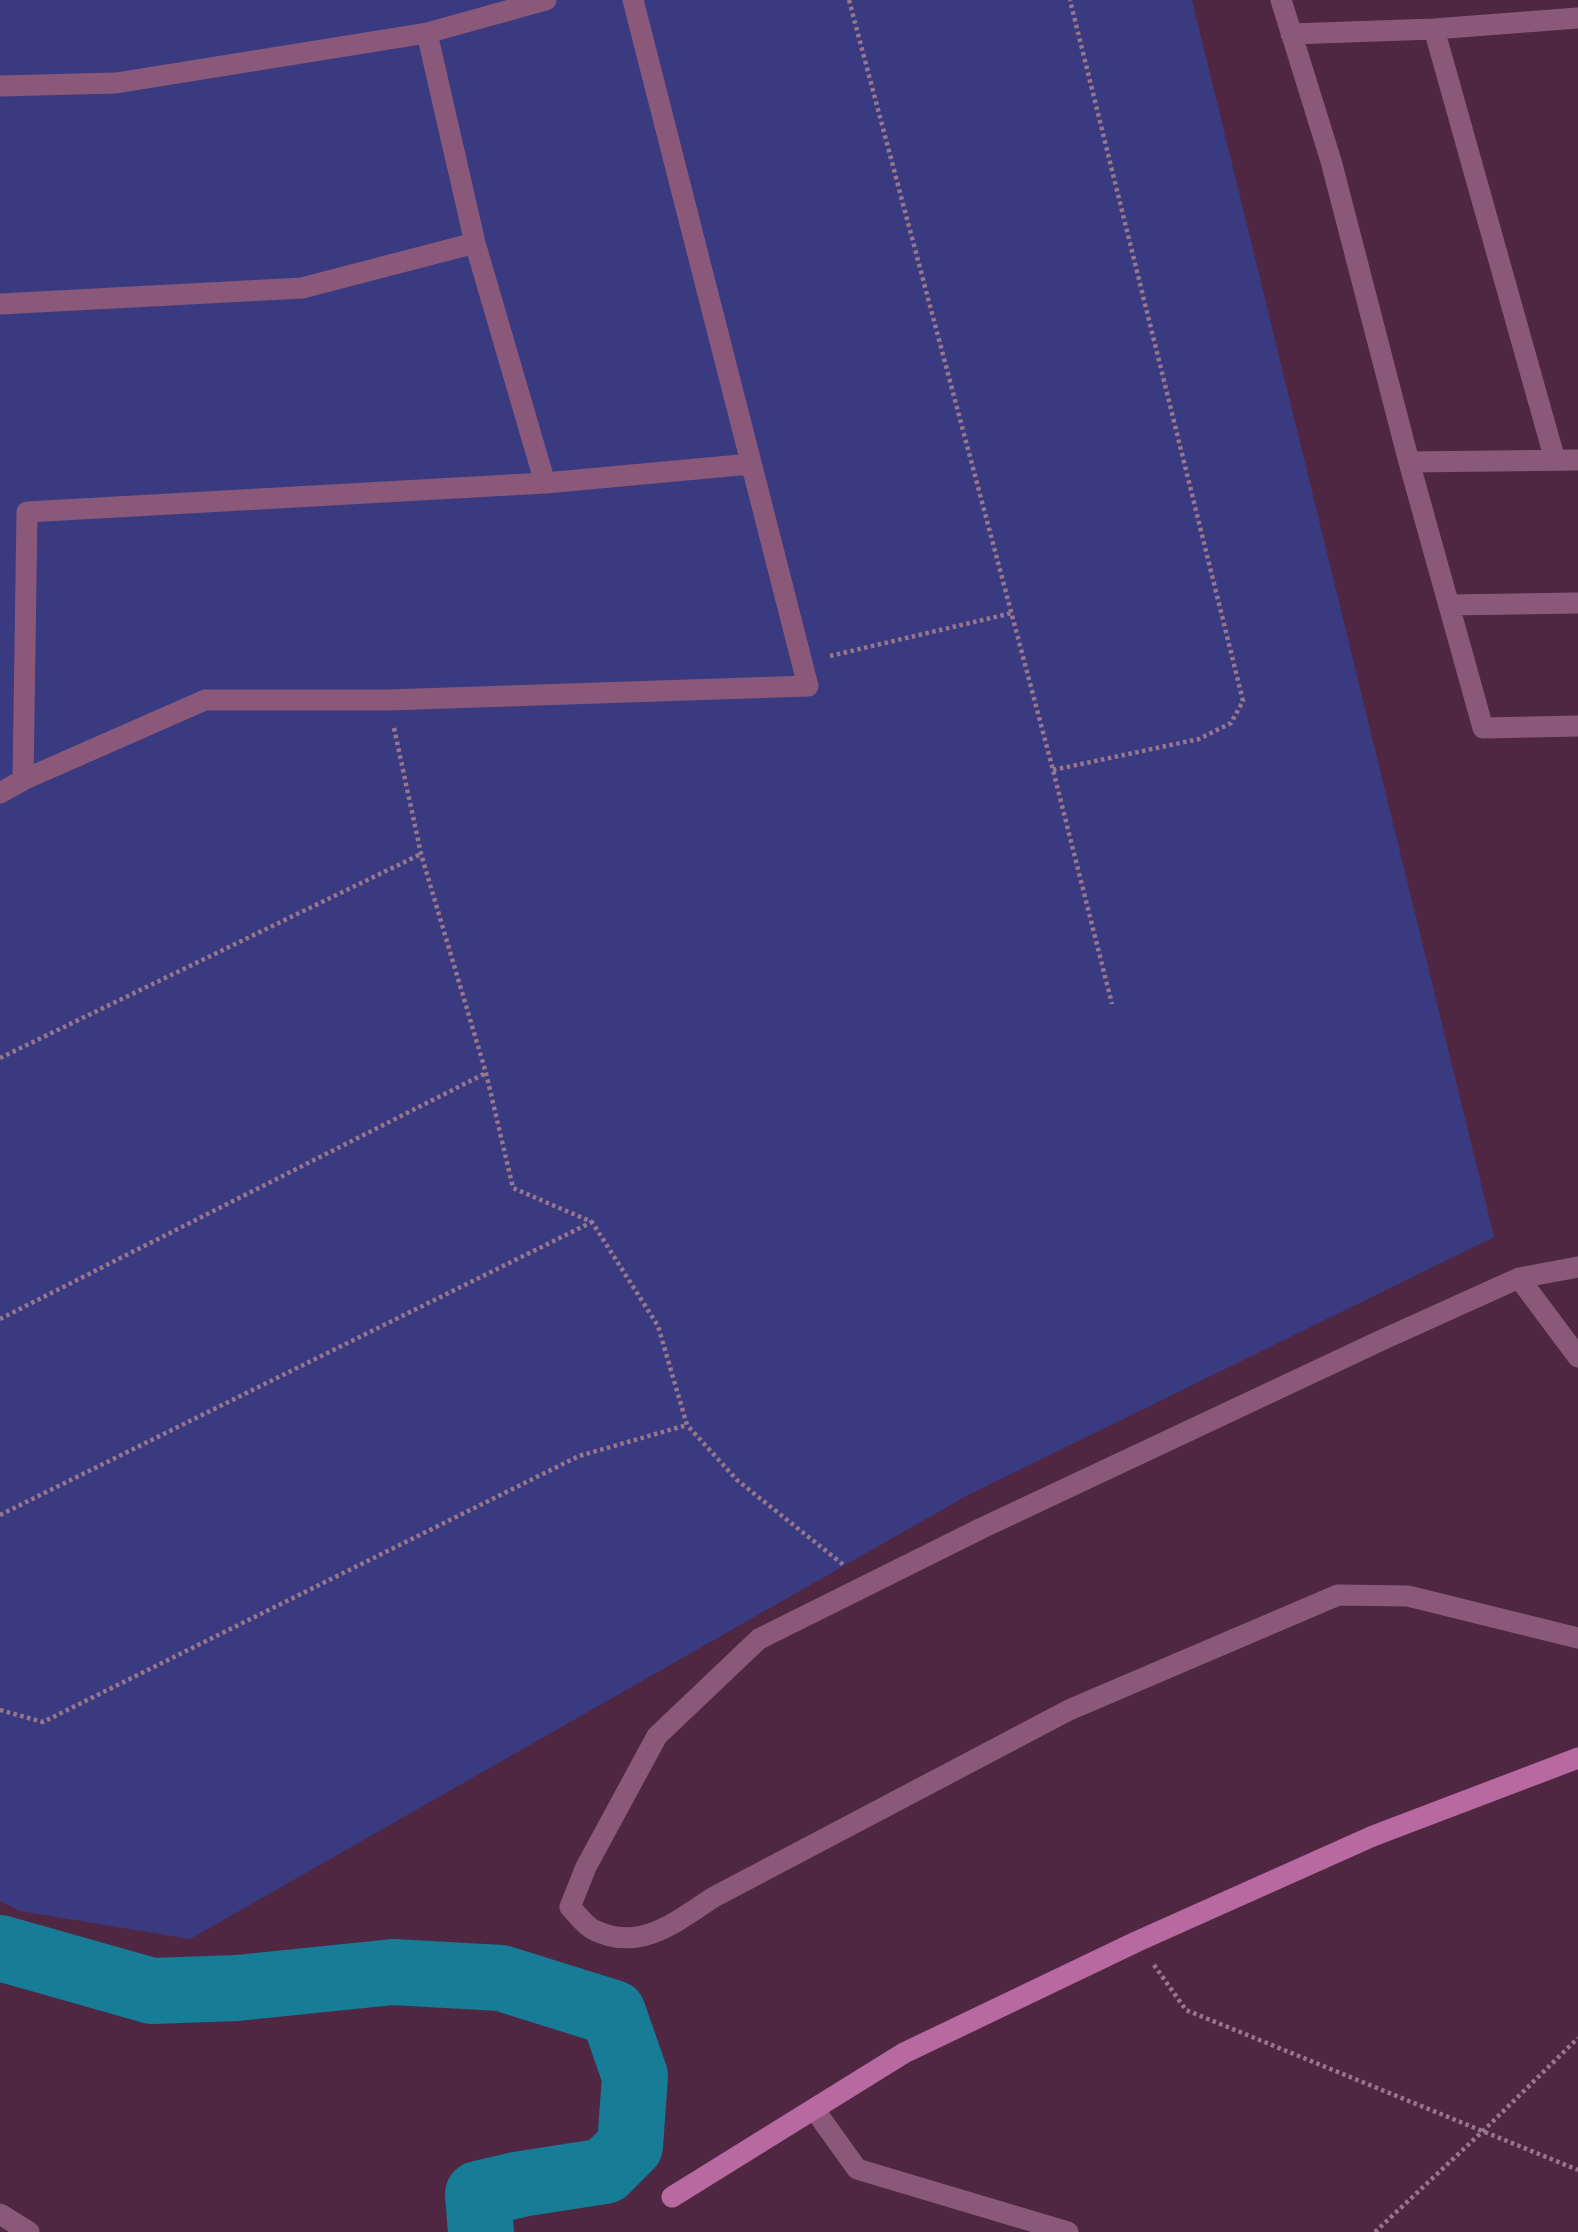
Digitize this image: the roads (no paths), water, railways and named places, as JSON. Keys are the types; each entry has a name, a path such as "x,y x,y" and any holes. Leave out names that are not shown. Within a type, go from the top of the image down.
{"street":[{"path":"0,86 116,83 427,33 546,0"},
{"path":"0,793 23,780 205,700 388,700 808,686 633,0"},
{"path":"1281,0 1331,161 1409,462 1483,728 1578,726"},
{"path":"1291,34 1434,29 1578,18"},
{"path":"1434,29 1555,460"},
{"path":"427,33 475,243 545,483"},
{"path":"0,304 302,288 475,243"},
{"path":"1409,462 1578,460"},
{"path":"23,780 27,512 545,483 751,464"},
{"path":"1449,605 1578,603"},
{"path":"1578,1267 1519,1278 995,1522 759,1639 657,1736 586,1867 570,1907 592,1930 620,1938 645,1938 1069,1710 1338,1595 1408,1596 1578,1638"},
{"path":"1519,1278 1578,1357"},
{"path":"672,2197 904,2053 1138,1941 1373,1836 1578,1758"},
{"path":"814,2109 857,2169 1069,2232"},
{"path":"0,2214 29,2232"}],"waterway":[{"path":"0,1948 152,1991 237,1988 393,1972 501,1978 613,2013 635,2076 630,2146 605,2171 521,2184 478,2194 481,2232"}]}
